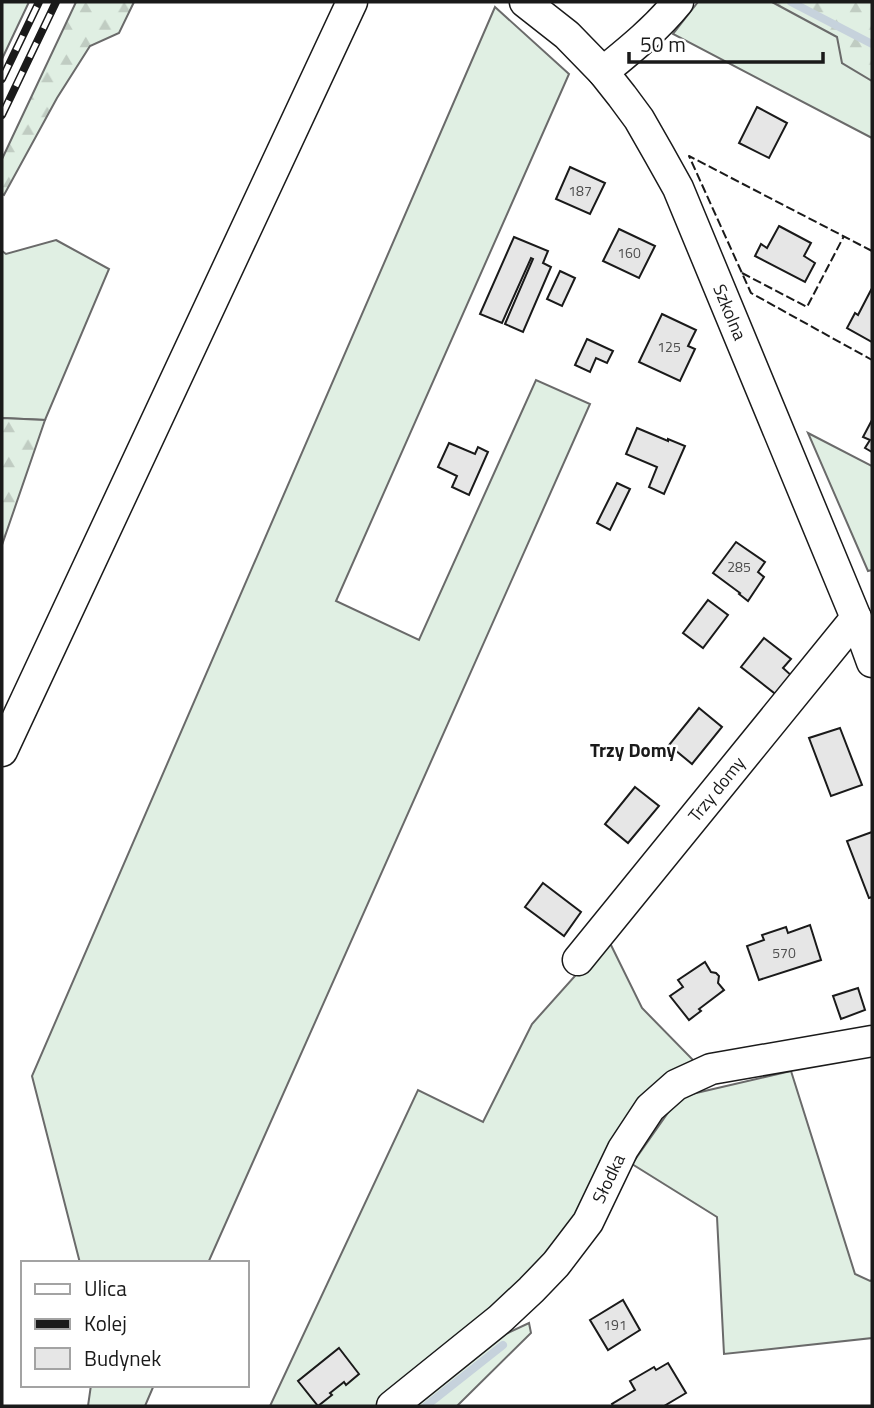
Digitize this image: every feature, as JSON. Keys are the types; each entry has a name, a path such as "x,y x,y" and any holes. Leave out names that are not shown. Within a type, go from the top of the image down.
{"street":[{"path":"2,751 352,2"},
{"name":"Szkolna","path":"525,2 567,35 603,72 639,120 678,188 872,662"},
{"path":"603,72 666,17 678,2"},
{"name":"Trzy domy","path":"578,960 856,618"},
{"name":"Słodka","path":"392,1406 500,1319 556,1264 588,1222 624,1149 650,1108 676,1085 712,1069 872,1041"}],"green space":[{"path":"2,2 29,2 2,59"},
{"path":"76,2 134,2 119,33 90,46 57,98 4,195 2,159"},
{"path":"698,2 872,2 872,138 673,34"},
{"path":"772,2 872,2 872,81 842,63 837,37"},
{"path":"495,7 569,74 336,601 419,640 536,380 590,404 209,1261 79,1261 32,1076"},
{"path":"56,240 109,269 45,420 2,418 2,251 6,254"},
{"path":"2,418 45,420 2,545"},
{"path":"808,433 872,466 872,570 868,571"},
{"path":"608,939 642,1008 695,1062 580,1220 526,1287 377,1406 270,1406 418,1090 483,1122 532,1024"},
{"path":"791,1071 855,1274 872,1280 872,1338 724,1354 717,1217 632,1164 679,1097"},
{"path":"529,1323 531,1333 457,1406 409,1406 491,1341"},
{"path":"91,1387 153,1387 145,1406 88,1406"}],"building":[{"path":"757,107 787,123 769,158 739,143"},
{"path":"570,167 605,183 590,214 556,199"},
{"path":"779,226 811,243 804,256 815,263 805,282 755,256 761,244 767,248"},
{"path":"619,229 655,246 639,278 603,261"},
{"path":"514,237 548,251 543,263 551,267 523,332 505,324 533,259 531,258 502,323 480,314"},
{"path":"560,271 575,278 562,306 547,299"},
{"path":"871,290 872,342 847,328 855,313 858,315"},
{"path":"662,314 696,330 688,346 695,349 680,381 639,362"},
{"path":"587,339 613,351 607,363 596,358 590,372 575,365"},
{"path":"872,420 872,452 865,448 870,440 863,437"},
{"path":"637,428 685,446 664,494 649,487 657,467 626,454"},
{"path":"449,443 475,454 478,447 488,452 469,495 452,487 457,476 438,467"},
{"path":"617,483 630,489 610,530 597,523"},
{"path":"736,542 765,562 758,572 764,577 748,601 713,573"},
{"path":"708,600 728,615 703,648 683,633"},
{"path":"764,638 791,659 783,668 793,677 778,696 741,667"},
{"path":"699,708 722,727 692,764 669,745"},
{"path":"840,728 862,785 831,796 809,738"},
{"path":"635,787 659,806 628,843 605,824"},
{"path":"872,832 872,897 869,898 847,841"},
{"path":"543,883 581,912 564,936 525,907"},
{"path":"810,925 821,960 759,980 747,946 764,940 762,935 786,927 788,933"},
{"path":"705,962 711,972 719,976 718,983 724,990 689,1020 670,996 683,987 678,980"},
{"path":"858,988 865,1010 841,1019 833,996"},
{"path":"623,1300 640,1330 608,1350 590,1320"},
{"path":"339,1348 359,1374 346,1385 344,1382 318,1406 298,1381"},
{"path":"668,1363 686,1393 664,1406 613,1406 612,1404 635,1390 630,1381 654,1367 656,1370"}],"waterway":[{"path":"791,2 872,44"},
{"path":"426,1406 503,1345"}],"railway":[{"path":"2,79 39,2"},
{"path":"2,115 56,2"}],"fence":[{"path":"872,251 689,156 751,293 872,360"},
{"path":"742,273 807,307 844,236"}],"district":[{"name":"Trzy Domy","path":"633,750"}]}
